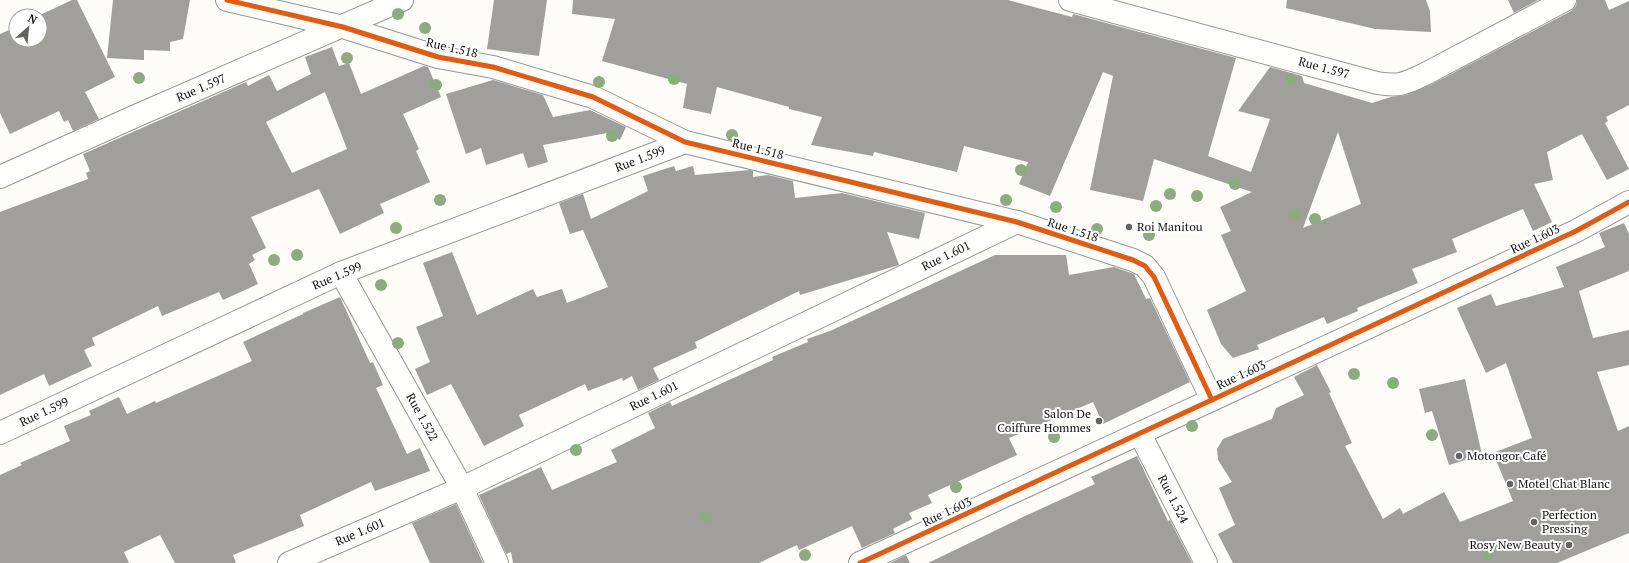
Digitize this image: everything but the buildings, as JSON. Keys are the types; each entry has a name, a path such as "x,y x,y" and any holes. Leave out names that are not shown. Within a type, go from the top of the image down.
{"street":[{"name":"Rue 1.518","path":"227,0 266,4 438,57 493,67 593,97 685,142 1017,222 1133,260 1145,266 1154,277 1212,400"},
{"name":"Rue 1.597","path":"0,177 402,0"},
{"name":"Rue 1.597","path":"1070,0 1378,83 1394,85 1408,82 1427,73 1565,0"},
{"name":"Rue 1.599","path":"0,433 341,273 685,142"},
{"name":"Rue 1.603","path":"860,563 1576,230 1629,202"},
{"name":"Rue 1.601","path":"289,563 462,488 1017,222"},
{"name":"Rue 1.522","path":"341,273 462,488 497,563"},
{"name":"Rue 1.524","path":"1140,434 1206,563"}],"cycle path":[{"path":"227,0 343,27 438,57 493,67 593,97 685,142 1017,222 1133,260 1145,266 1154,277 1212,400"},
{"path":"860,563 1576,231 1629,202"}],"place":[{"name":"Roi Manitou","path":"1129,227"},
{"name":"Salon De Coiffure Hommes","path":"1099,421"},
{"name":"Motongor Café","path":"1459,456"},
{"name":"Motel Chat Blanc","path":"1510,484"},
{"name":"Perfection Pressing","path":"1534,522"},
{"name":"Rosy New Beauty","path":"1569,545"}]}
